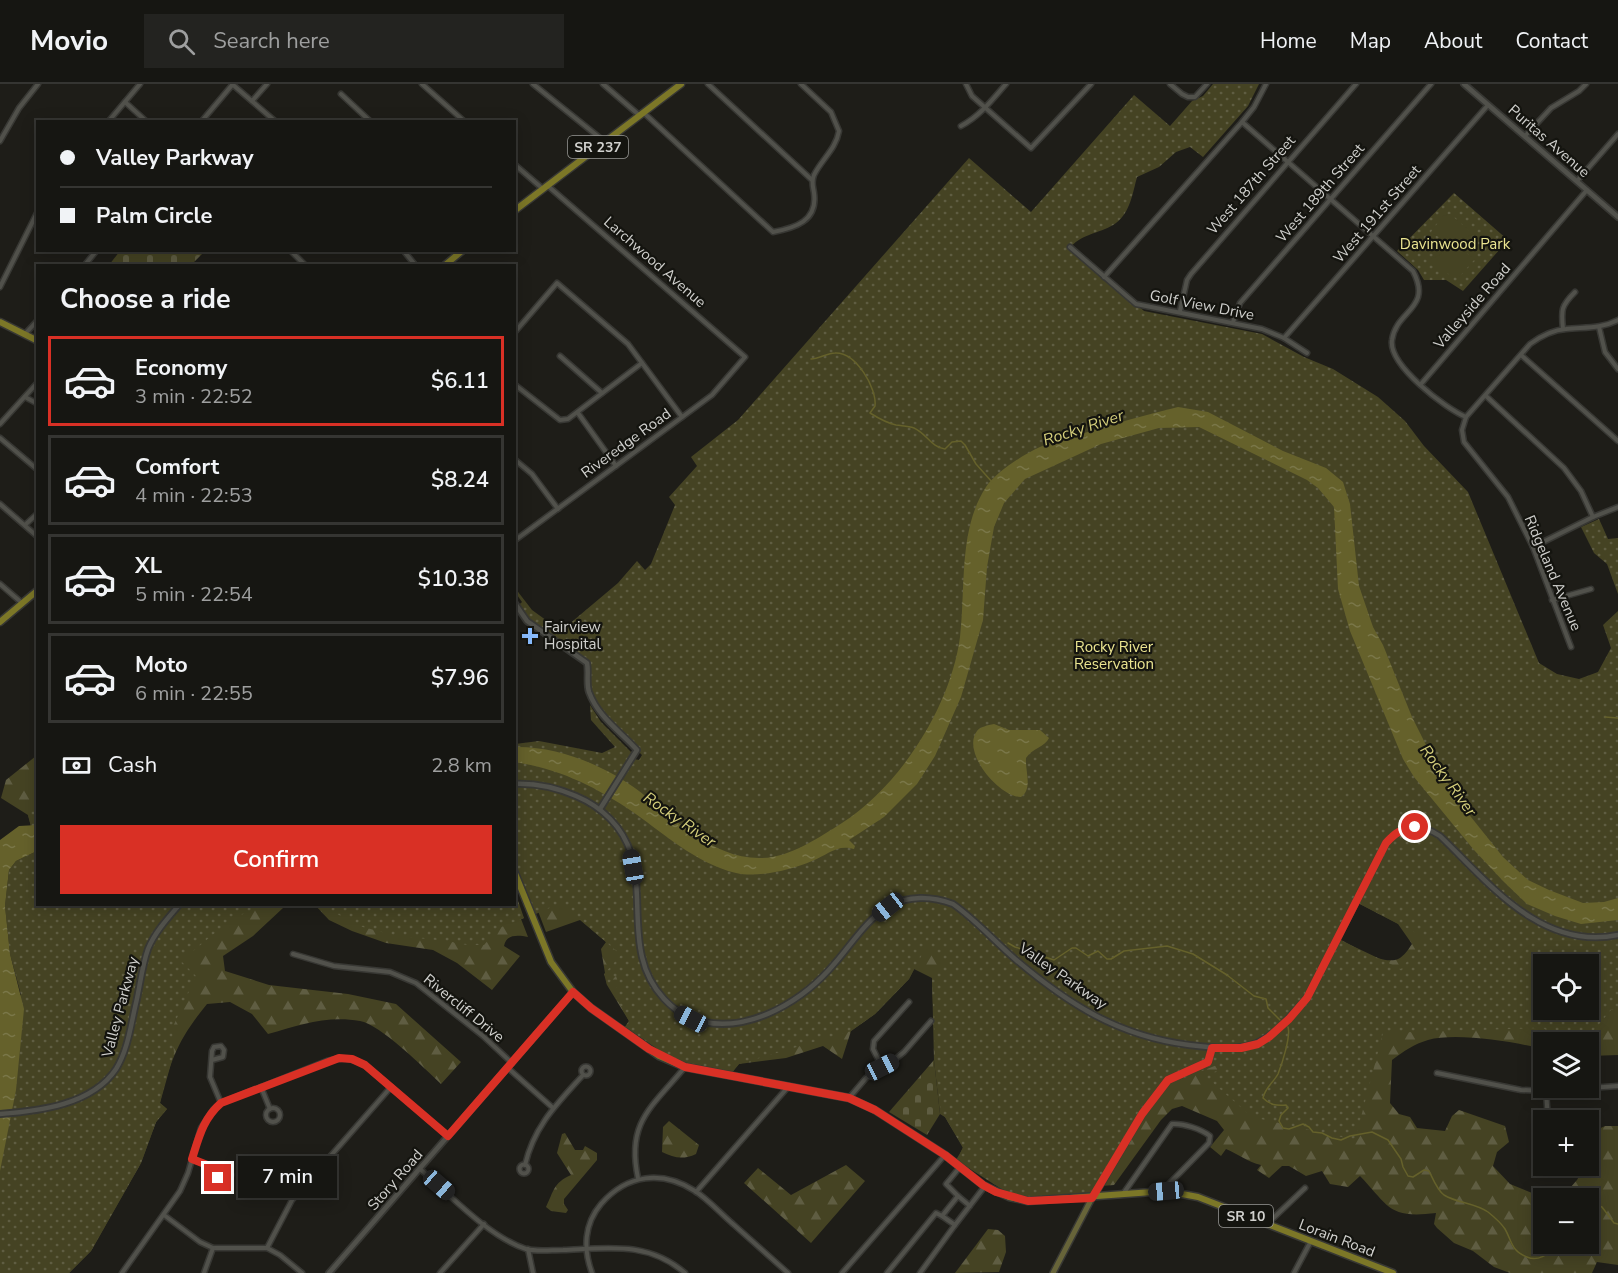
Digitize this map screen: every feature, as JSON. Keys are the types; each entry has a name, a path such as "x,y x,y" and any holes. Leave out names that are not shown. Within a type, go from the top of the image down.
{"main road":[{"name":"SR 237","path":"516,210 681,84"},
{"path":"446,264 461,252"},
{"path":"0,322 36,340"},
{"path":"0,622 36,592"},
{"name":"Lorain Road","path":"516,876 551,962 573,992 591,1008 659,1056 685,1067 849,1098 875,1110 945,1155 985,1186 1009,1197 1028,1201 1166,1191 1198,1197 1394,1273"},
{"path":"1053,1273 1092,1198"}],"street":[{"path":"0,141 19,108 38,84"},
{"path":"110,120 140,84"},
{"path":"203,120 233,84 274,120"},
{"path":"252,101 267,84"},
{"path":"422,84 463,120"},
{"path":"533,84 605,142"},
{"path":"603,84 641,114 773,232 799,226 807,219 815,202 812,180 834,147 839,131 831,112 801,84"},
{"path":"708,84 812,180"},
{"path":"966,84 972,96 985,109 1031,148 1091,84"},
{"path":"961,126 972,121 985,109 1006,84"},
{"path":"1170,84 1188,97 1195,97 1207,84"},
{"path":"1104,278 1242,122 1254,107 1266,84"},
{"name":"West 187th Street","path":"1180,311 1187,280 1191,274 1356,84"},
{"name":"West 189th Street","path":"1233,322 1240,303 1431,84"},
{"name":"Puritas Avenue","path":"1464,84 1618,217"},
{"path":"1525,136 1551,108 1580,91 1586,84"},
{"path":"341,94 369,120"},
{"path":"125,102 145,120"},
{"name":"West 191st Street","path":"1284,338 1488,105"},
{"path":"1242,122 1413,271 1420,291 1417,302 1397,328 1392,340 1392,352 1399,364 1454,412 1466,417 1530,344 1543,335 1563,329 1599,327 1618,320"},
{"path":"1577,181 1618,134"},
{"name":"Larchwood Avenue","path":"516,165 546,187 745,357"},
{"name":"Valleyside Road","path":"1421,384 1587,190"},
{"path":"0,287 36,215"},
{"name":"Golf View Drive","path":"1070,247 1136,304 1262,329 1284,338 1307,353"},
{"path":"86,264 95,252"},
{"path":"292,252 304,264"},
{"path":"405,252 414,264"},
{"path":"516,331 557,283 628,344 682,417"},
{"path":"1563,329 1562,309 1575,292"},
{"path":"25,335 36,322"},
{"path":"1599,327 1605,352 1618,369"},
{"path":"1521,355 1618,441"},
{"path":"560,356 602,393"},
{"name":"Riveredge Road","path":"516,540 712,395 745,357"},
{"path":"516,386 560,420 568,419 642,363"},
{"path":"0,424 36,384"},
{"path":"1486,396 1564,468 1581,491 1593,517"},
{"path":"25,397 36,403"},
{"path":"578,413 616,466"},
{"name":"Ridgeland Avenue","path":"1466,417 1462,430 1464,442 1508,497 1533,547 1571,647"},
{"path":"0,438 36,468"},
{"path":"516,461 532,474 558,509"},
{"path":"0,504 36,535"},
{"path":"1533,547 1618,507"},
{"path":"25,525 36,515"},
{"path":"0,584 22,603"},
{"path":"1552,600 1591,589"},
{"path":"516,605 527,621 586,663 588,690 596,706 606,720 637,750 600,809"},
{"name":"Valley Parkway","path":"516,784 528,783 583,799 600,809 620,832 631,854 642,957 647,972 661,997 677,1011 691,1019 706,1023 733,1023 775,1011 802,995 824,976 872,919 888,907 914,898 927,898 953,904 1038,977 1102,1020 1135,1034 1160,1041 1212,1048 1241,1048 1258,1044 1269,1037 1307,998 1386,843 1394,834 1403,829 1422,827 1440,836 1510,902 1537,922 1575,936 1602,938 1618,935"},
{"name":"Valley Parkway","path":"0,1114 49,1109 79,1098 115,1070 127,1041 148,950 158,930 178,906"},
{"name":"Rivercliff Drive","path":"293,954 334,966 390,972 410,980 430,993 512,1064"},
{"name":"Story Road","path":"328,1273 573,992"},
{"path":"882,1067 873,1049 874,1041 909,1002"},
{"path":"849,1098 866,1078 893,1062 904,1052 930,1022"},
{"path":"1092,1198 1142,1114 1168,1080 1208,1062 1212,1048"},
{"path":"122,1273 180,1191 201,1128 221,1103 339,1058 352,1059 365,1065 448,1136"},
{"path":"212,1060 210,1077 221,1103"},
{"path":"638,1178 634,1160 637,1130 643,1118 685,1067"},
{"path":"508,1068 553,1108"},
{"path":"1437,1073 1533,1090"},
{"path":"525,1165 534,1135 553,1108 582,1075"},
{"path":"1599,1087 1618,1086"},
{"path":"261,1087 270,1109"},
{"path":"267,1248 292,1200 391,1087"},
{"path":"696,1192 788,1087"},
{"path":"1123,1195 1172,1124 1206,1133 1209,1136 1209,1143 1166,1187 1166,1191"},
{"path":"842,1273 945,1155"},
{"path":"192,1159 220,1170"},
{"path":"960,1167 946,1184 970,1206"},
{"path":"420,1169 496,1235 528,1249 616,1247 637,1249 655,1254 675,1264 685,1273"},
{"path":"592,1273 585,1249 590,1221 598,1208 619,1188 638,1178 671,1180 696,1192 788,1273"},
{"path":"920,1273 985,1186"},
{"path":"1268,1224 1305,1188"},
{"path":"942,1216 958,1196"},
{"path":"887,1273 936,1214 955,1225"},
{"path":"164,1215 200,1242 213,1248 267,1248 280,1255 302,1273"},
{"path":"440,1273 484,1224"},
{"path":"1294,1273 1311,1241"},
{"path":"204,1273 213,1248"},
{"path":"528,1249 534,1273"}],"green space":[{"name":"Rocky River Reservation","path":"1213,84 1259,84 1248,106 1203,157 1190,147 1176,152 1159,167 1137,177 1130,202 1121,219 1081,239 1071,247 1144,311 1262,334 1304,357 1333,369 1378,397 1405,421 1424,446 1468,492 1539,663 1557,674 1579,679 1598,672 1611,648 1603,625 1618,611 1618,1008 1611,1010 1592,1032 1550,1032 1543,1028 1383,1033 1355,1140 1252,1117 1205,1076 1221,1069 1217,1065 1164,1086 1140,1114 1092,1198 1014,1197 956,1160 963,1148 941,1114 935,1057 932,979 946,962 927,945 909,979 875,1014 851,1031 739,1064 730,1075 681,1065 625,1027 629,1021 613,992 619,985 616,976 607,985 604,974 621,955 561,903 529,917 516,877 516,744 539,741 602,753 615,747 591,720 590,705 601,722 635,756 634,759 639,760 642,755 605,719 587,690 589,661 527,622 518,606 522,602 516,589 532,610 561,631 618,583 637,561 645,570 651,564 675,505 669,497 697,466 691,457 738,420 969,158 1031,212 1134,95 1170,126 1192,101 1203,96","holes":["1356,902 1426,938 1401,969 1338,939"]},
{"name":"Davinwood Park","path":"1454,193 1508,240 1463,291 1446,280 1424,280 1418,270 1397,251"},
{"path":"1450,214 1473,234 1451,240 1436,236 1431,232 1443,216"},
{"path":"1454,248 1459,248 1475,259 1459,277 1452,277 1431,259"},
{"path":"119,252 204,252 192,264 110,264"},
{"path":"1599,519 1608,539 1618,538 1618,594 1607,564 1594,553 1581,527"},
{"path":"36,756 36,825 31,826 28,815 1,798 6,780"},
{"path":"36,807 36,847 28,815"},
{"path":"36,851 36,906 261,906 232,919 181,961 196,976 172,1029 174,1053 160,1103 167,1109 156,1122 141,1163 91,1251 69,1273 0,1273 0,1006 21,995 10,954 5,906 9,870 16,861"},
{"path":"516,851 869,927 1341,940 1382,959 1395,960 1402,956 1412,944 1398,924 1356,902 1539,946 1540,954 1533,954 1533,1020 1599,1020 1599,1004 1618,994 1618,1055 1599,1056 1599,1032 1533,1032 1533,1047 1470,1037 1428,1040 1409,1048 1392,1060 1390,1103 1399,1114 1410,1117 1417,1128 1445,1131 1452,1116 1459,1110 1505,1126 1509,1142 1497,1152 1493,1166 1510,1184 1533,1193 1533,1254 1599,1254 1599,1188 1570,1188 1579,1176 1599,1176 1599,1129 1605,1126 1618,1126 1618,1265 1597,1262 1592,1273 1510,1273 1494,1267 1473,1251 1454,1243 1434,1224 1436,1213 1399,1212 1384,1202 1360,1176 1348,1187 1330,1184 1322,1171 1306,1176 1289,1166 1282,1166 1269,1178 1257,1170 1261,1165 1226,1149 1221,1156 1210,1147 1224,1130 1217,1121 1182,1106 1172,1109 1161,1120 1114,1185 1063,1189 960,1154 963,1147 945,1117 940,1114 934,1060 932,978 914,969 909,979 875,1014 851,1031 842,1059 823,1046 786,1058 739,1064 733,1071 625,1027 629,1021 607,985 601,949 606,942 580,920 546,932"},
{"path":"516,895 524,918 499,928 484,945 397,936 359,926 323,906 516,906"},
{"path":"187,906 290,906 283,908 253,936 223,956 225,971 269,985 348,994 396,1004 461,1062 441,1084 390,1038 369,1024 348,1019 325,1020 268,1034 252,1014 230,1002 207,1004 182,1039 172,1062 160,1103 167,1109 156,1122 141,1163 91,1251 69,1273 0,1273"},
{"path":"316,906 515,906 524,918 521,919 528,937 513,936 507,939 504,946 520,956 492,990 457,963 433,950 386,943 329,920"},
{"path":"934,1060 940,1114 927,1135 889,1112"},
{"path":"669,1121 699,1145 696,1154 679,1158 662,1152 663,1127"},
{"path":"565,1133 575,1150 583,1150 585,1146 597,1153 597,1160 564,1199 568,1210 566,1213 551,1211 546,1207 557,1184 571,1175 557,1153 562,1134"},
{"path":"846,1165 865,1181 811,1243 744,1183 758,1168 791,1195"},
{"path":"988,1229 998,1230 1005,1236 1006,1252 999,1272 955,1273"}],"water":[{"name":"Rocky River","path":"1178,407 1208,412 1283,451 1326,468 1343,482 1350,504 1359,586 1373,627 1433,759 1463,807 1503,857 1528,880 1583,903 1604,902 1618,898 1618,920 1581,924 1527,904 1474,850 1414,777 1403,759 1350,631 1338,589 1334,507 1318,488 1307,480 1199,427 1159,428 1101,444 1025,479 1004,503 994,527 987,567 983,620 961,697 935,756 917,784 884,817 849,840 855,846 854,849 837,849 818,859 785,870 754,874 736,873 706,862 679,846 627,808 587,785 560,773 516,762 516,747 547,750 596,765 639,791 694,835 725,851 742,856 759,858 781,855 813,841 842,823 884,788 919,742 934,716 955,663 962,618 967,540 977,504 986,487 1003,470 1033,450 1055,441"},
{"path":"994,724 1009,730 1040,730 1049,738 1045,744 1026,758 1028,785 1025,794 1021,797 1012,795 993,782 978,761 973,740 977,731 982,727"},
{"path":"36,825 36,851 16,861 9,870 5,906 10,954 24,1009 16,1090 0,1171 0,840 19,826"}],"waterway":[{"path":"811,359 835,353 850,358 864,372 873,390 875,406 870,413 889,423 914,428 940,448 945,449 952,442 961,441 976,464 992,482"},
{"path":"1605,717 1618,718"},
{"path":"1008,943 1054,960 1072,948 1088,956 1098,951 1107,959 1111,959 1124,951 1167,946 1193,954 1227,975 1254,996 1266,999 1268,1008 1280,1020"},
{"path":"1288,1027 1287,1043 1280,1069 1265,1091 1263,1098 1273,1104 1286,1105 1288,1108 1279,1121 1283,1128 1289,1129 1303,1124 1313,1132 1341,1140 1372,1132 1388,1140 1401,1159 1408,1176 1413,1177 1424,1170 1429,1171 1444,1195 1483,1209 1490,1214 1503,1227 1515,1249 1522,1255 1536,1258 1547,1254"},
{"path":"1599,1206 1614,1223 1618,1224"}],"place":[{"name":"Fairview Hospital","path":"530,636"}],"route":[{"path":"218,1178 220,1170 216,1167 192,1159 201,1128 213,1110 221,1103 339,1058 352,1059 365,1065 448,1136 573,992 591,1008 659,1056 685,1067 849,1098 875,1110 945,1155 983,1185 996,1192 1028,1201 1092,1198 1142,1114 1168,1080 1208,1062 1212,1048 1241,1048 1258,1044 1289,1019 1307,998 1386,843 1394,834 1403,829 1415,827"}]}
